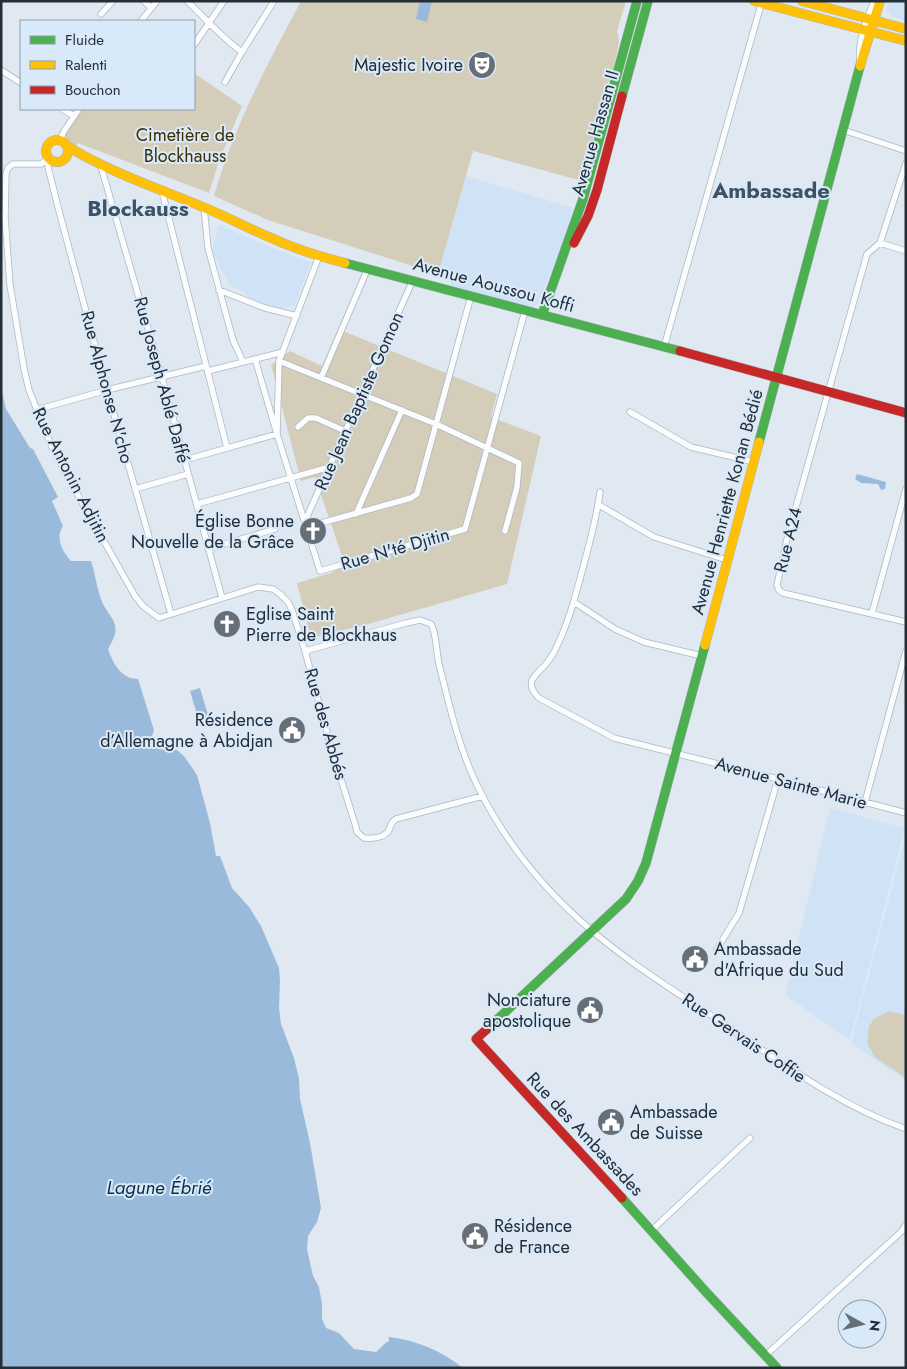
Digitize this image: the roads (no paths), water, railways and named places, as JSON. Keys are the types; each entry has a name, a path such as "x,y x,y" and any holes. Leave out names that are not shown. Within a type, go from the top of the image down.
{"street":[{"path":"101,14 113,1"},
{"path":"144,1 151,8"},
{"path":"142,20 157,1"},
{"path":"187,1 211,22 230,43 242,52"},
{"path":"195,44 224,1"},
{"path":"225,82 274,1"},
{"name":"Avenue Hassan II","path":"542,315 576,223 637,1"},
{"name":"Avenue Hassan II","path":"560,270 594,201 648,1"},
{"path":"802,1 906,29"},
{"path":"871,19 874,1"},
{"name":"Avenue Henriette Konan Bédié","path":"592,931 626,899 638,881 646,863 861,64 871,19 880,1"},
{"path":"664,346 759,2 906,41"},
{"path":"1,70 20,82"},
{"path":"64,110 74,116"},
{"path":"63,143 55,140 48,144 46,152 49,158 55,162 63,160 66,156 63,143 64,131 78,110"},
{"path":"843,130 906,151"},
{"name":"Avenue Aoussou Koffi","path":"63,143 85,157 162,192 204,207 277,242 319,256 664,346 906,413"},
{"name":"Avenue Aoussou Koffi","path":"63,160 85,157"},
{"name":"Rue Alphonse N'cho","path":"49,158 48,167 59,211 107,390 171,614"},
{"name":"Rue Antonin Adjitin","path":"49,158 41,164 13,164 6,174 6,217 10,285 24,369 36,410 66,474 134,596 143,606 159,618 171,614"},
{"name":"Rue Joseph Ablé Daffé","path":"100,163 162,377 222,598"},
{"path":"906,163 880,243 906,250"},
{"path":"162,192 227,448"},
{"path":"204,207 208,248 233,340 243,362"},
{"name":"Rue A24","path":"880,243 867,254 787,539 778,585 779,590 783,593 906,622"},
{"path":"185,460 277,434 279,361 319,256"},
{"path":"321,378 368,268"},
{"name":"Rue Jean Baptiste Gomon","path":"306,524 345,430 413,280"},
{"path":"219,290 265,308 297,316"},
{"path":"306,524 356,514 414,496 471,296"},
{"name":"Rue N'té Djitin","path":"255,359 320,570 465,529 525,311"},
{"path":"36,410 162,377 243,362 283,352"},
{"path":"279,361 436,424 519,463 517,487 505,531"},
{"path":"356,514 402,410"},
{"path":"630,412 691,447 754,462"},
{"path":"298,427 308,418 316,418 345,430"},
{"path":"197,504 330,467"},
{"path":"135,489 188,474"},
{"path":"872,613 906,489"},
{"path":"600,492 599,506 574,602 615,629 644,642 702,656"},
{"path":"599,506 654,537 727,560"},
{"path":"208,549 275,529"},
{"name":"Rue des Abbés","path":"171,614 258,587 273,589 288,602 305,651 356,827 361,836 368,839 380,836 389,830 392,822 396,819 483,796"},
{"name":"Avenue Sainte Marie","path":"574,602 551,657 546,665 533,676 531,684 539,698 608,736 906,813"},
{"name":"Rue Gervais Coffie","path":"305,651 406,623 420,620 431,624 435,633 437,655 452,715 475,781 504,833 523,859 566,908 592,931 641,967 816,1086 849,1105 906,1129"},
{"path":"865,802 906,651"},
{"path":"717,949 739,914 778,779"},
{"name":"Rue des Ambassades","path":"592,931 476,1040 777,1368"},
{"path":"652,1230 750,1138"},
{"path":"766,1355 902,1231 906,1224"}],"water":[{"path":"420,1 432,1 427,22 416,19"},
{"name":"Lagune Ébrié","path":"1,388 6,409 30,448 33,449 58,497 52,501 63,526 60,535 62,549 71,561 91,561 100,596 115,626 113,639 108,649 112,660 122,673 138,679 154,730 149,746 164,750 177,750 184,756 197,775 210,823 216,856 220,856 232,888 249,907 261,926 279,968 281,1024 294,1058 299,1079 300,1099 321,1208 317,1222 308,1236 307,1249 313,1276 319,1287 322,1319 326,1328 339,1333 354,1349 376,1352 389,1341 389,1337 399,1338 428,1347 446,1356 463,1368 1,1368"},
{"path":"857,474 886,482 885,489 881,490 878,484 861,483 855,479"},
{"path":"200,688 208,715 198,718 190,691"}],"place":[{"name":"Majestic Ivoire","path":"482,65"},
{"name":"Église Bonne Nouvelle de la Grâce","path":"313,531"},
{"name":"Eglise Saint Pierre de Blockhaus","path":"227,624"},
{"name":"Résidence d’Allemagne à Abidjan","path":"292,730"},
{"name":"Ambassade d'Afrique du Sud","path":"695,959"},
{"name":"Nonciature apostolique","path":"590,1010"},
{"name":"Ambassade de Suisse","path":"611,1122"},
{"name":"Résidence de France","path":"475,1236"}],"district":[{"name":"Ambassade","path":"771,190"},
{"name":"Blockauss","path":"138,208"}],"park label":[{"name":"Cimetière de Blockhauss","path":"185,145"}]}
